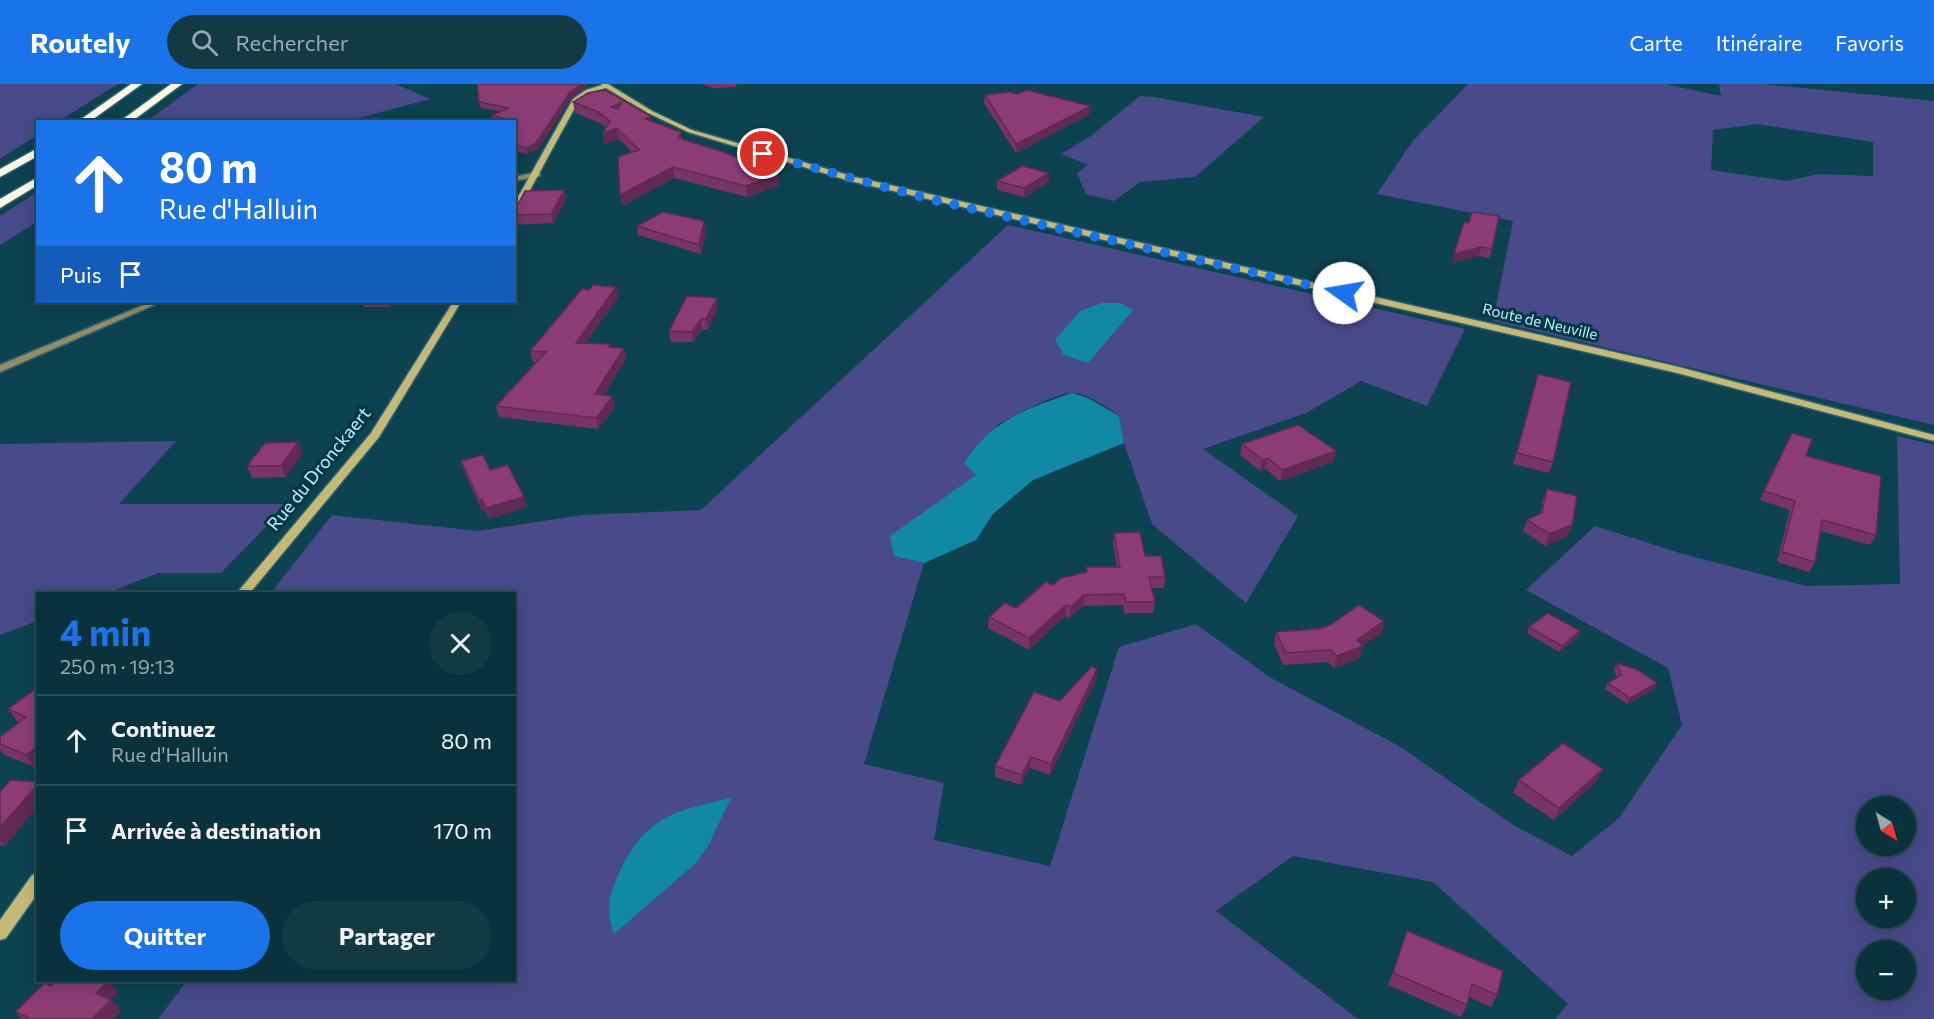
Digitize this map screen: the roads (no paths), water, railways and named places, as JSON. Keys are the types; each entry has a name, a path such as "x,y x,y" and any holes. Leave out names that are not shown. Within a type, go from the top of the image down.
{"highway":[{"path":"85,120 137,84"},
{"path":"127,120 177,84"},
{"path":"0,174 36,152"},
{"path":"0,204 36,181"}],"main road":[{"name":"Route de Neuville","path":"605,85 670,123 742,148 918,196 1679,370 1934,438"},
{"path":"516,209 579,96 605,85"},
{"path":"571,112 587,100 618,93"},
{"name":"Rue du Dronckaert","path":"244,592 375,435 456,303"},
{"path":"0,933 36,883"}],"street":[{"path":"516,179 537,174"},
{"path":"0,369 93,327 154,303"}],"water":[{"path":"1102,303 1120,303 1133,310 1088,363 1064,355 1055,340 1080,311"},
{"path":"1072,393 1088,398 1119,416 1124,443 1033,480 993,514 976,540 924,563 894,556 890,536 976,475 964,463 986,436 998,426 1025,411"},
{"path":"731,798 708,846 696,863 614,934 609,909 611,895 620,871 640,838 652,827 678,812"}]}
